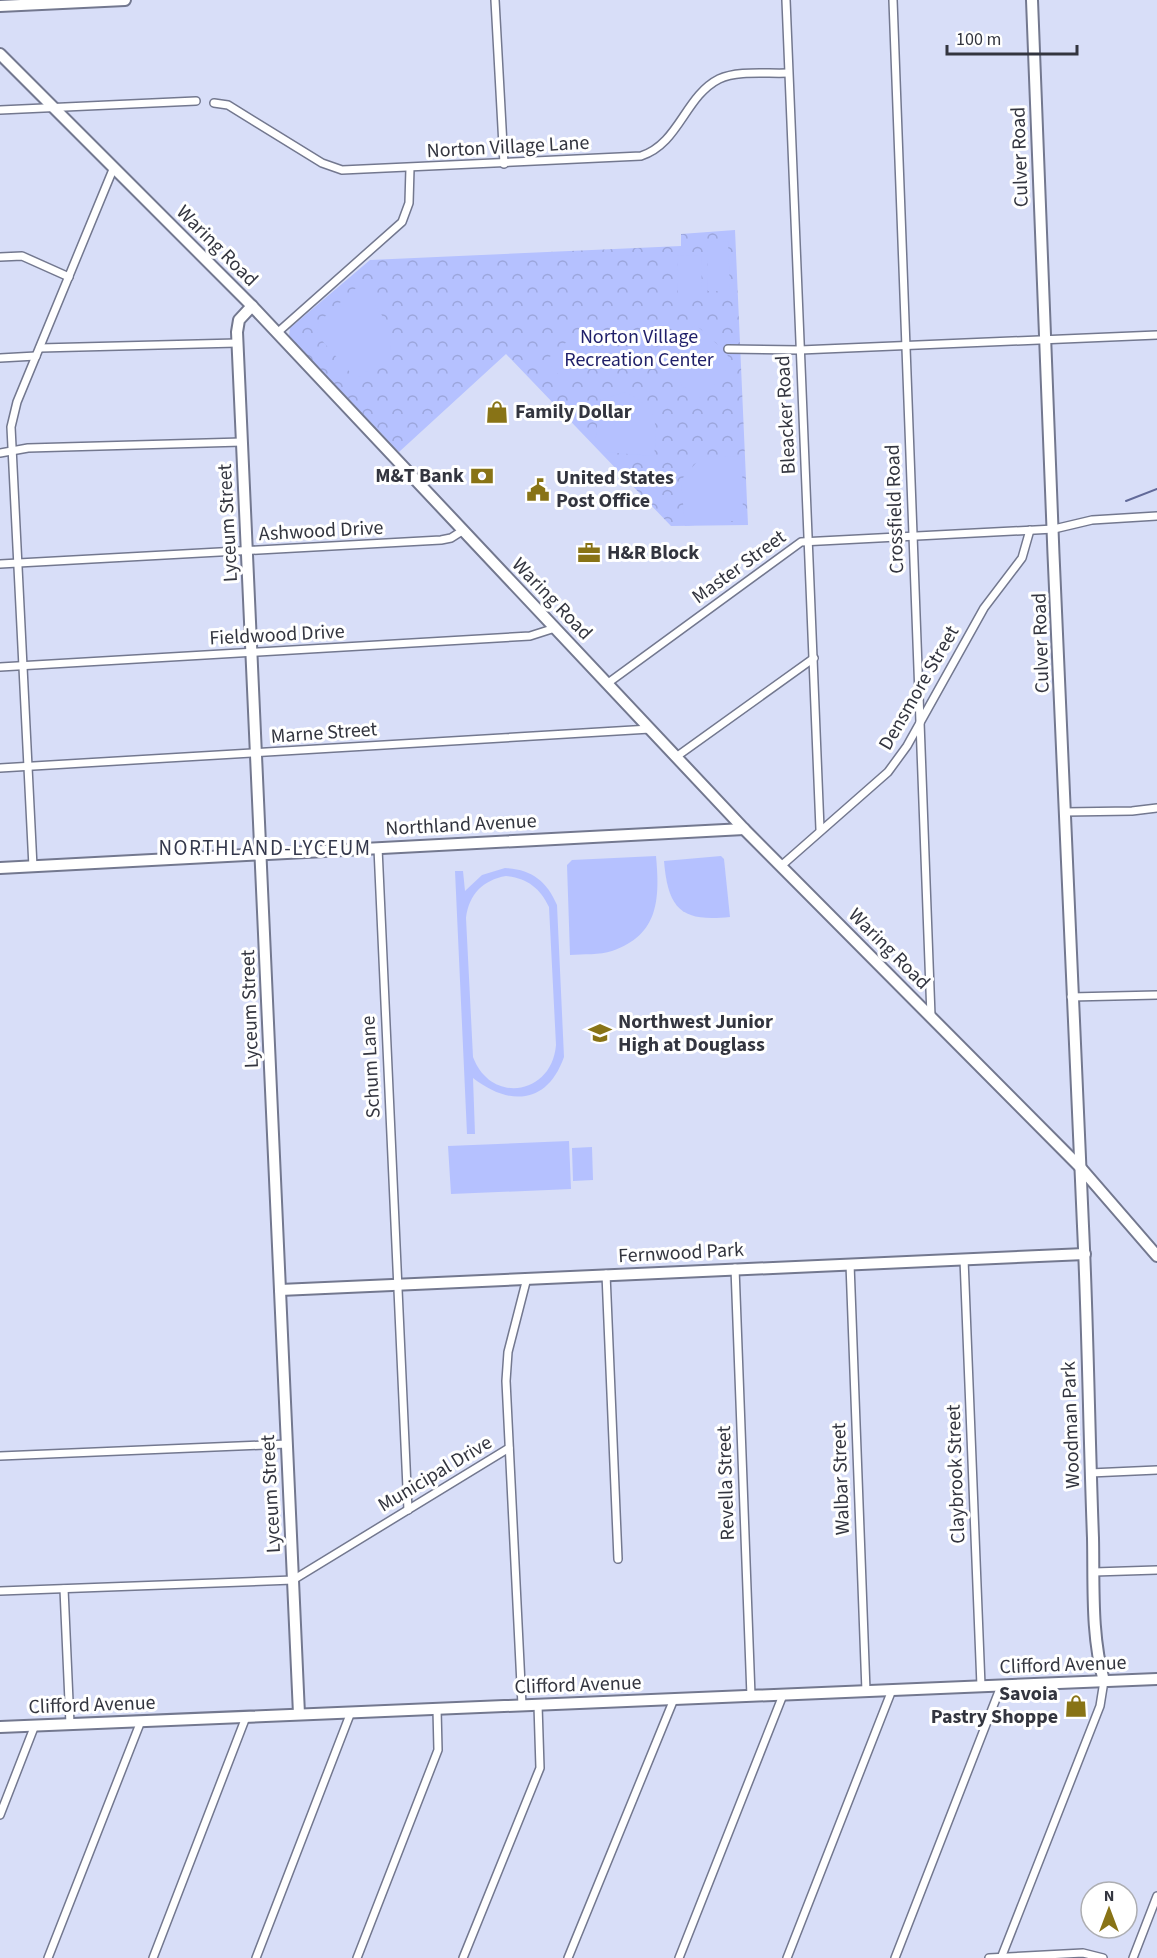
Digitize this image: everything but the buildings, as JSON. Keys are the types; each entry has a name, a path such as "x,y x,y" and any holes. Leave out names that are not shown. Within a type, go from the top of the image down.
{"street":[{"path":"0,6 17,3 124,0"},
{"path":"495,0 504,164"},
{"name":"Bleacker Road","path":"786,0 820,829"},
{"name":"Crossfield Road","path":"893,0 931,1016"},
{"name":"Culver Road","path":"1032,0 1071,997 1080,1167"},
{"name":"Waring Road","path":"0,54 252,306 744,829 1080,1167"},
{"name":"Norton Village Lane","path":"214,103 228,105 335,168 353,171 504,164 650,153 664,142 702,93 714,82 737,75 788,73"},
{"path":"0,110 196,101"},
{"path":"33,867 12,450 14,415 114,167"},
{"path":"277,333 402,222 409,203 410,168"},
{"path":"0,257 22,256 69,276"},
{"name":"Lyceum Street","path":"252,306 239,320 237,343 299,1714"},
{"path":"728,349 800,350 1157,335"},
{"path":"40,348 237,343"},
{"path":"0,358 36,356"},
{"path":"0,453 12,450 242,442"},
{"name":"Master Street","path":"608,683 801,542 1054,529 1092,520 1157,516"},
{"name":"Densmore Street","path":"781,866 820,829 888,772 920,722 984,608 1022,558 1030,530"},
{"name":"Ashwood Drive","path":"0,564 441,540 451,538 462,531"},
{"name":"Fieldwood Drive","path":"0,667 530,636 555,628"},
{"path":"676,758 814,658"},
{"name":"Marne Street","path":"0,768 651,729"},
{"path":"1065,812 1132,811 1157,808"},
{"name":"Northland Avenue","path":"0,868 744,829"},
{"name":"Schum Lane","path":"378,848 408,1510"},
{"path":"1071,997 1157,995"},
{"path":"1080,1167 1157,1256"},
{"name":"Woodman Park","path":"1080,1167 1094,1572 1098,1653 1104,1681"},
{"name":"Fernwood Park","path":"280,1290 1084,1254"},
{"name":"Claybrook Street","path":"964,1259 981,1686"},
{"name":"Walbar Street","path":"850,1264 866,1691"},
{"name":"Revella Street","path":"735,1268 751,1696"},
{"path":"606,1274 618,1559"},
{"name":"Municipal Drive","path":"293,1580 509,1448 506,1381 508,1352 527,1278"},
{"path":"0,1456 287,1444"},
{"path":"509,1448 522,1705"},
{"path":"1090,1473 1157,1470"},
{"path":"1094,1572 1157,1570"},
{"path":"0,1592 293,1580"},
{"path":"64,1589 70,1724"},
{"name":"Clifford Avenue","path":"0,1727 1157,1679"},
{"path":"1001,1958 1100,1706 1104,1681"},
{"path":"895,1958 1001,1686"},
{"path":"787,1958 892,1690"},
{"path":"679,1958 783,1695"},
{"path":"568,1958 674,1699"},
{"path":"464,1958 540,1768 538,1705"},
{"path":"357,1958 438,1750 437,1709"},
{"path":"256,1958 351,1712"},
{"path":"153,1958 246,1717"},
{"path":"48,1958 141,1721"},
{"path":"0,1815 35,1725"},
{"path":"1133,1958 1157,1896"},
{"path":"989,1958 1083,1953 1103,1958"}],"green space":[{"name":"Norton Village Recreation Center","path":"735,230 748,525 671,526 506,354 399,452 289,336 290,328 370,260 681,246 681,234"},
{"path":"728,241 730,291 708,291 707,242"},
{"path":"701,255 702,293 678,293 677,256"},
{"path":"357,287 375,305 391,329 390,350 356,379 317,335 319,322"},
{"path":"696,325 727,353 730,365 703,399 682,386 671,359 677,336"},
{"path":"578,332 600,357 585,370 563,345"},
{"path":"561,347 582,372 567,385 546,360"},
{"path":"625,392 650,410 656,434 654,456 604,452 595,445 600,400"},
{"path":"702,456 742,457 743,520 685,526 681,480"},
{"path":"656,856 656,901 648,925 628,944 612,951 570,955 567,865 572,860"},
{"path":"721,856 724,859 730,917 700,917 680,909 669,891 664,861"},
{"path":"505,868 523,871 543,883 557,905 564,1057 557,1073 548,1084 526,1096 500,1093 473,1078 475,1134 467,1134 455,871 463,871 465,891 482,875","holes":["506,876 532,885 549,907 556,1045 552,1062 544,1075 520,1088 506,1087 493,1082 482,1072 473,1057 466,918 474,895 490,881"]},
{"path":"569,1141 571,1189 451,1194 448,1146"},
{"path":"592,1147 593,1180 573,1181 572,1148"}],"waterway":[{"path":"1126,501 1157,489"}],"place":[{"name":"Family Dollar","path":"497,412"},
{"name":"M&T Bank","path":"482,476"},
{"name":"United States Post Office","path":"538,490"},
{"name":"H&R Block","path":"589,553"},
{"name":"Northwest Junior High at Douglass","path":"600,1033"},
{"name":"Savoia Pastry Shoppe","path":"1076,1706"}],"district":[{"name":"NORTHLAND-LYCEUM","path":"265,848"}]}
